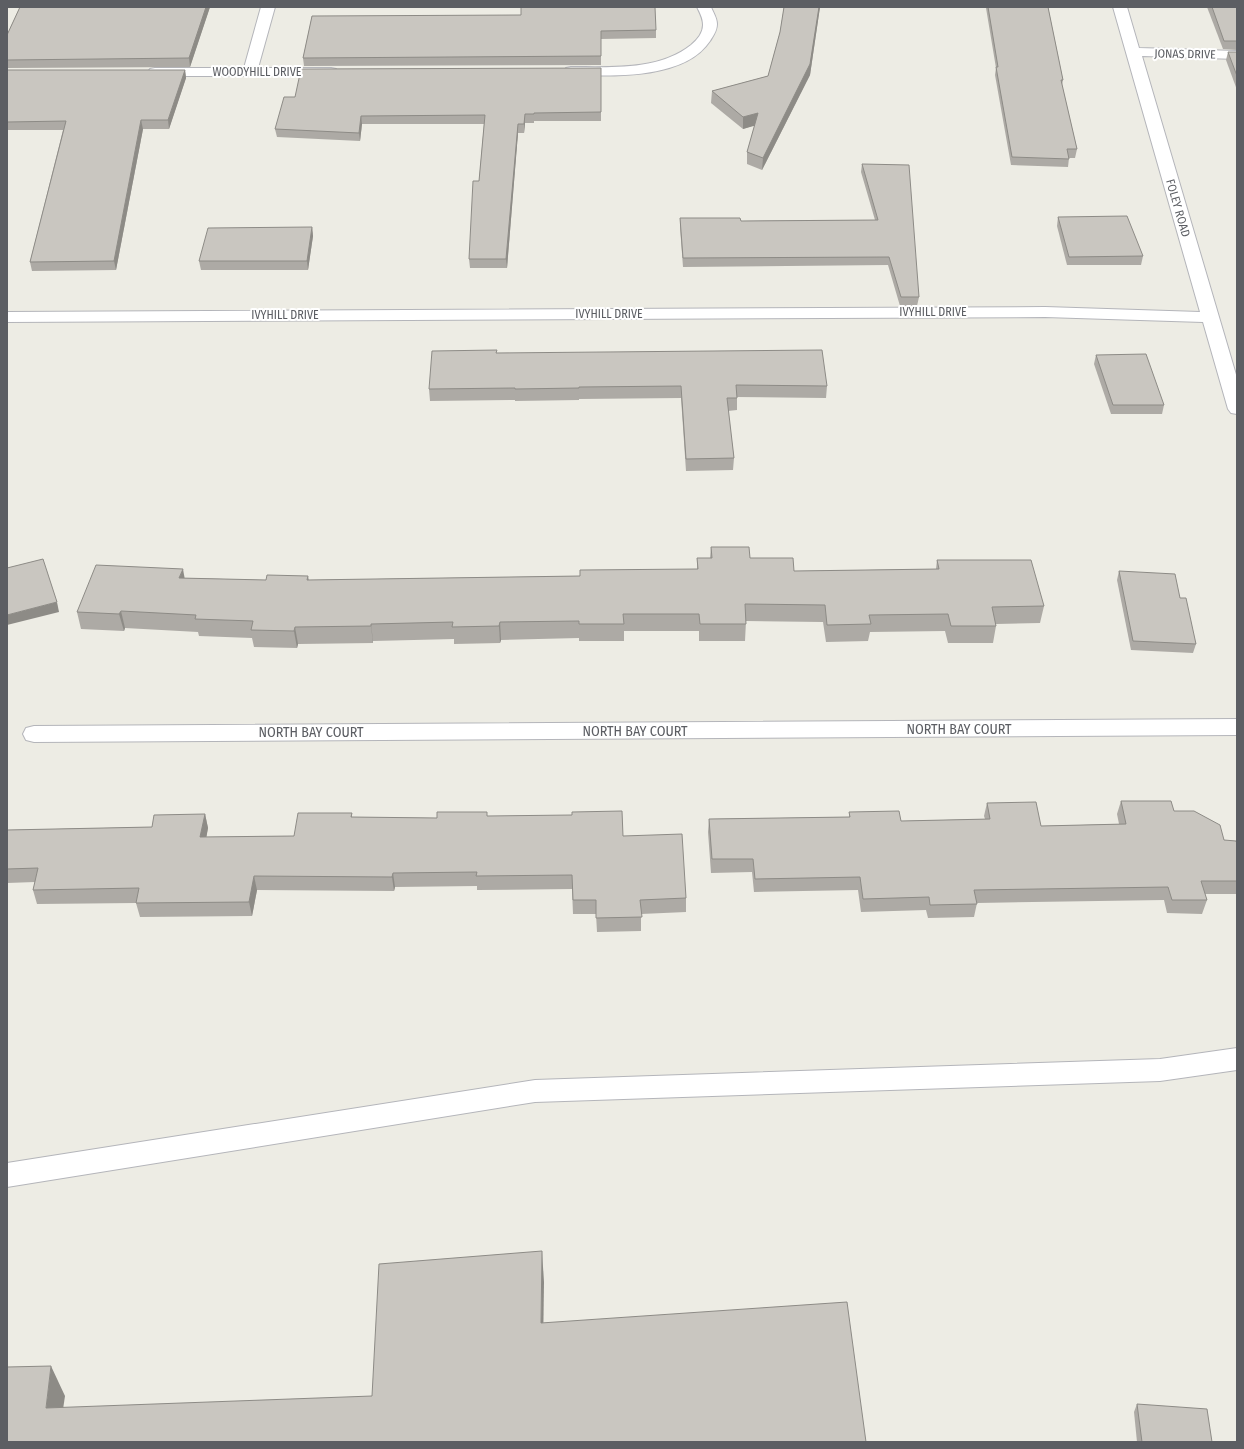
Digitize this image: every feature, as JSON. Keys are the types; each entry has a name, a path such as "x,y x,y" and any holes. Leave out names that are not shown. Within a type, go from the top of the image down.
{"street":[{"path":"250,72 268,7"},
{"path":"559,71 642,69 677,60 695,50 706,39 710,25 704,7"},
{"name":"FOLEY ROAD","path":"1120,7 1237,408"},
{"name":"JONAS DRIVE","path":"1133,52 1237,55"},
{"name":"WOODYHILL DRIVE","path":"140,72 345,72"},
{"name":"IVYHILL DRIVE","path":"7,317 1046,312 1210,317"},
{"name":"NORTH BAY COURT","path":"34,734 1237,727"},
{"path":"7,1175 535,1091 1160,1070 1237,1059"}],"building":[{"path":"20,7 206,7 189,58 7,60 7,35"},
{"path":"521,7 655,7 656,30 601,31 601,56 303,58 312,16 521,15"},
{"path":"784,7 819,7 810,64 763,158 747,152 758,113 743,117 712,91 768,76 780,32"},
{"path":"988,7 1048,7 1063,80 1061,80 1077,149 1067,149 1069,159 1012,157 996,67 998,67"},
{"path":"1212,7 1237,7 1237,41 1224,41"},
{"path":"1228,52 1237,52 1237,76"},
{"path":"601,68 601,112 525,114 524,124 518,124 506,259 469,259 473,181 479,181 485,115 361,116 359,133 275,129 284,97 295,97 301,69"},
{"path":"7,70 185,70 168,120 141,120 114,261 30,262 66,121 7,122"},
{"path":"862,164 909,165 919,297 901,297 889,257 683,258 680,218 740,218 741,221 878,220"},
{"path":"1127,216 1143,256 1069,257 1058,217"},
{"path":"312,227 307,261 199,261 208,228"},
{"path":"497,350 496,353 822,350 827,386 736,385 737,398 727,398 734,458 686,459 681,386 429,389 432,351"},
{"path":"1146,354 1164,405 1113,405 1096,355"},
{"path":"711,547 749,547 750,558 793,558 794,571 939,569 937,560 1031,560 1044,606 992,607 996,626 951,626 948,614 869,615 871,624 827,625 825,605 745,604 746,624 700,624 699,614 623,614 624,624 579,624 579,621 500,622 499,626 452,627 453,622 371,624 371,626 295,627 294,631 251,630 253,621 195,619 196,615 121,611 119,614 77,612 96,565 183,569 179,578 266,580 267,575 308,576 307,580 580,576 580,570 698,569 697,558 712,558"},
{"path":"43,559 57,602 7,615 7,568"},
{"path":"1119,571 1175,574 1180,598 1186,598 1196,644 1133,641"},
{"path":"1121,801 1171,801 1174,811 1194,811 1220,825 1224,840 1236,841 1237,844 1237,881 1201,881 1207,900 1172,900 1168,887 974,890 977,904 930,905 929,897 863,899 860,877 755,879 753,859 712,859 709,819 850,817 849,812 899,811 901,821 990,819 987,803 1036,802 1041,826 1126,824"},
{"path":"622,811 623,836 682,834 686,898 640,900 642,917 596,918 596,900 573,900 572,875 476,876 477,872 393,873 392,877 254,876 249,902 136,903 139,888 33,890 38,868 7,869 7,830 152,827 154,815 205,814 200,837 294,836 298,813 352,813 351,817 437,818 437,812 487,812 487,816 572,815 572,812"},
{"path":"542,1251 541,1323 847,1302 866,1442 7,1442 7,1367 51,1366 46,1408 372,1396 379,1264"},
{"path":"1137,1404 1207,1409 1212,1442 1142,1442"}]}
